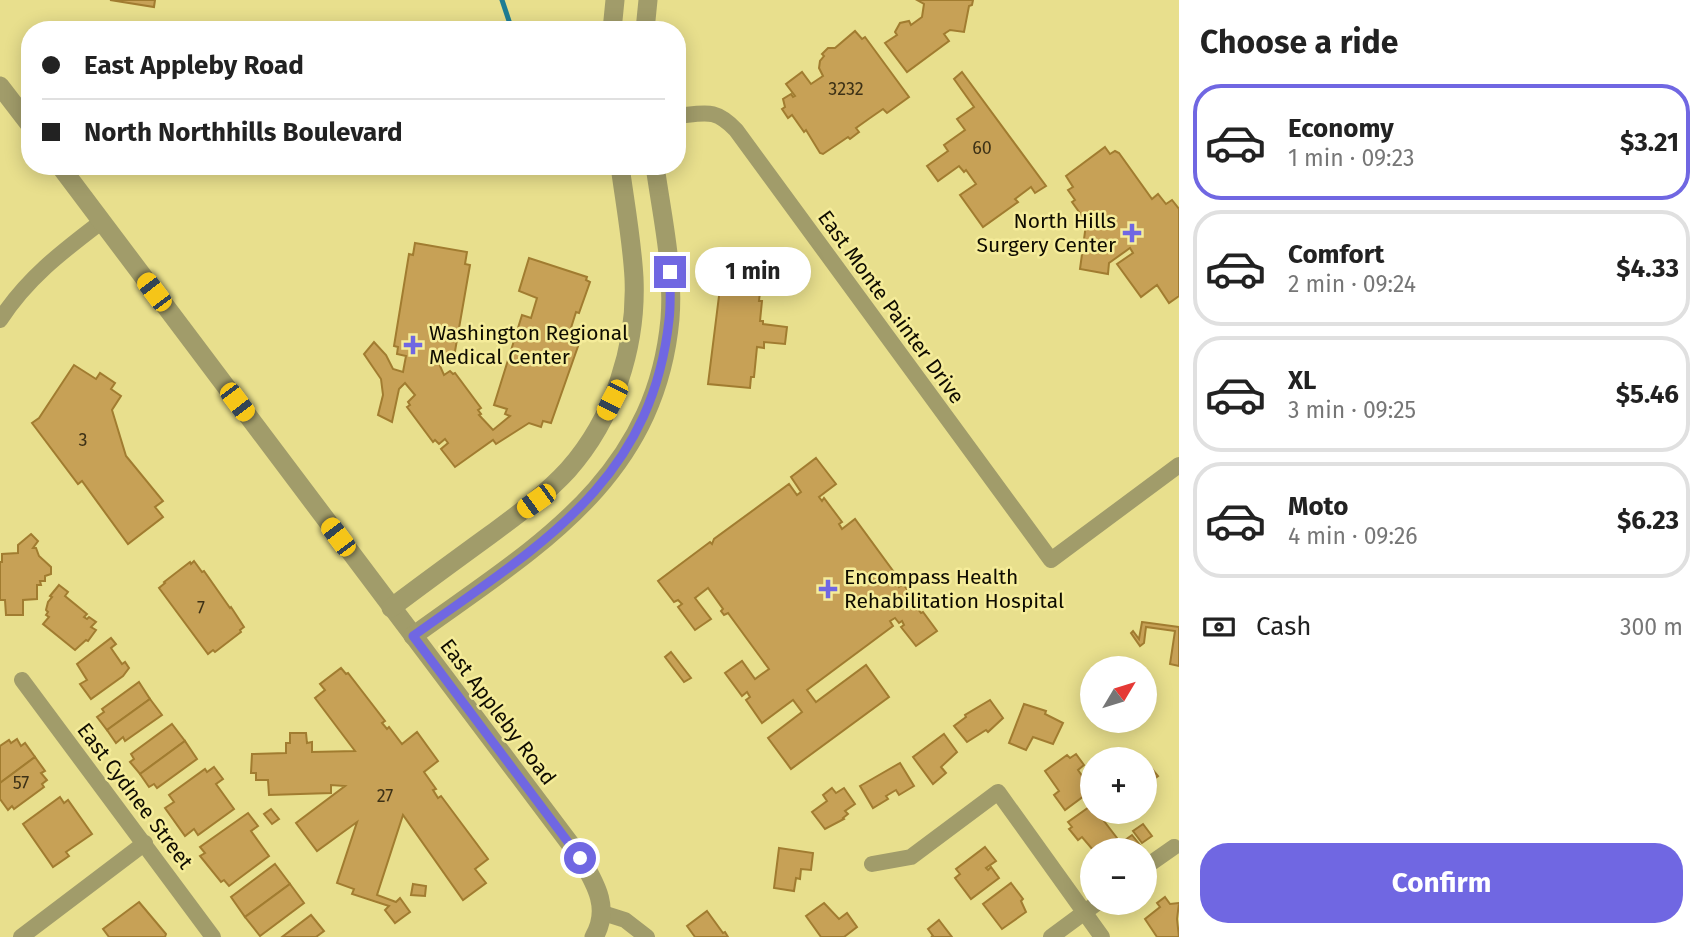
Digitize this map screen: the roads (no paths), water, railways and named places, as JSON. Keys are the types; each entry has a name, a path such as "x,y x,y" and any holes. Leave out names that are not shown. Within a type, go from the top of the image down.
{"street":[{"path":"613,21 615,0"},
{"path":"646,21 648,0"},
{"path":"0,86 21,113"},
{"name":"East Monte Painter Drive","path":"686,115 706,113 724,117 736,131 1051,560 1179,465"},
{"name":"East Appleby Road","path":"67,175 580,858 600,895 603,913"},
{"path":"391,608 536,501 568,471 598,429 612,400 626,358 632,318 634,278 621,175"},
{"path":"413,636 556,531 592,497 623,457 647,410 662,362 670,319 670,272 656,175"},
{"path":"0,320 15,296 42,267 102,222"},
{"name":"East Cydnee Street","path":"22,680 213,937"},
{"path":"872,864 911,857 998,792 1080,894"},
{"path":"21,937 145,843"},
{"path":"1157,859 1174,847"},
{"path":"594,937 603,913 625,920 647,937"},
{"path":"1051,937 1081,915"},
{"path":"1094,915 1102,937"}],"waterway":[{"path":"502,0 509,21"}],"place":[{"name":"North Hills Surgery Center","path":"1132,233"},
{"name":"Washington Regional Medical Center","path":"413,345"},
{"name":"Encompass Health Rehabilitation Hospital","path":"828,589"}]}
